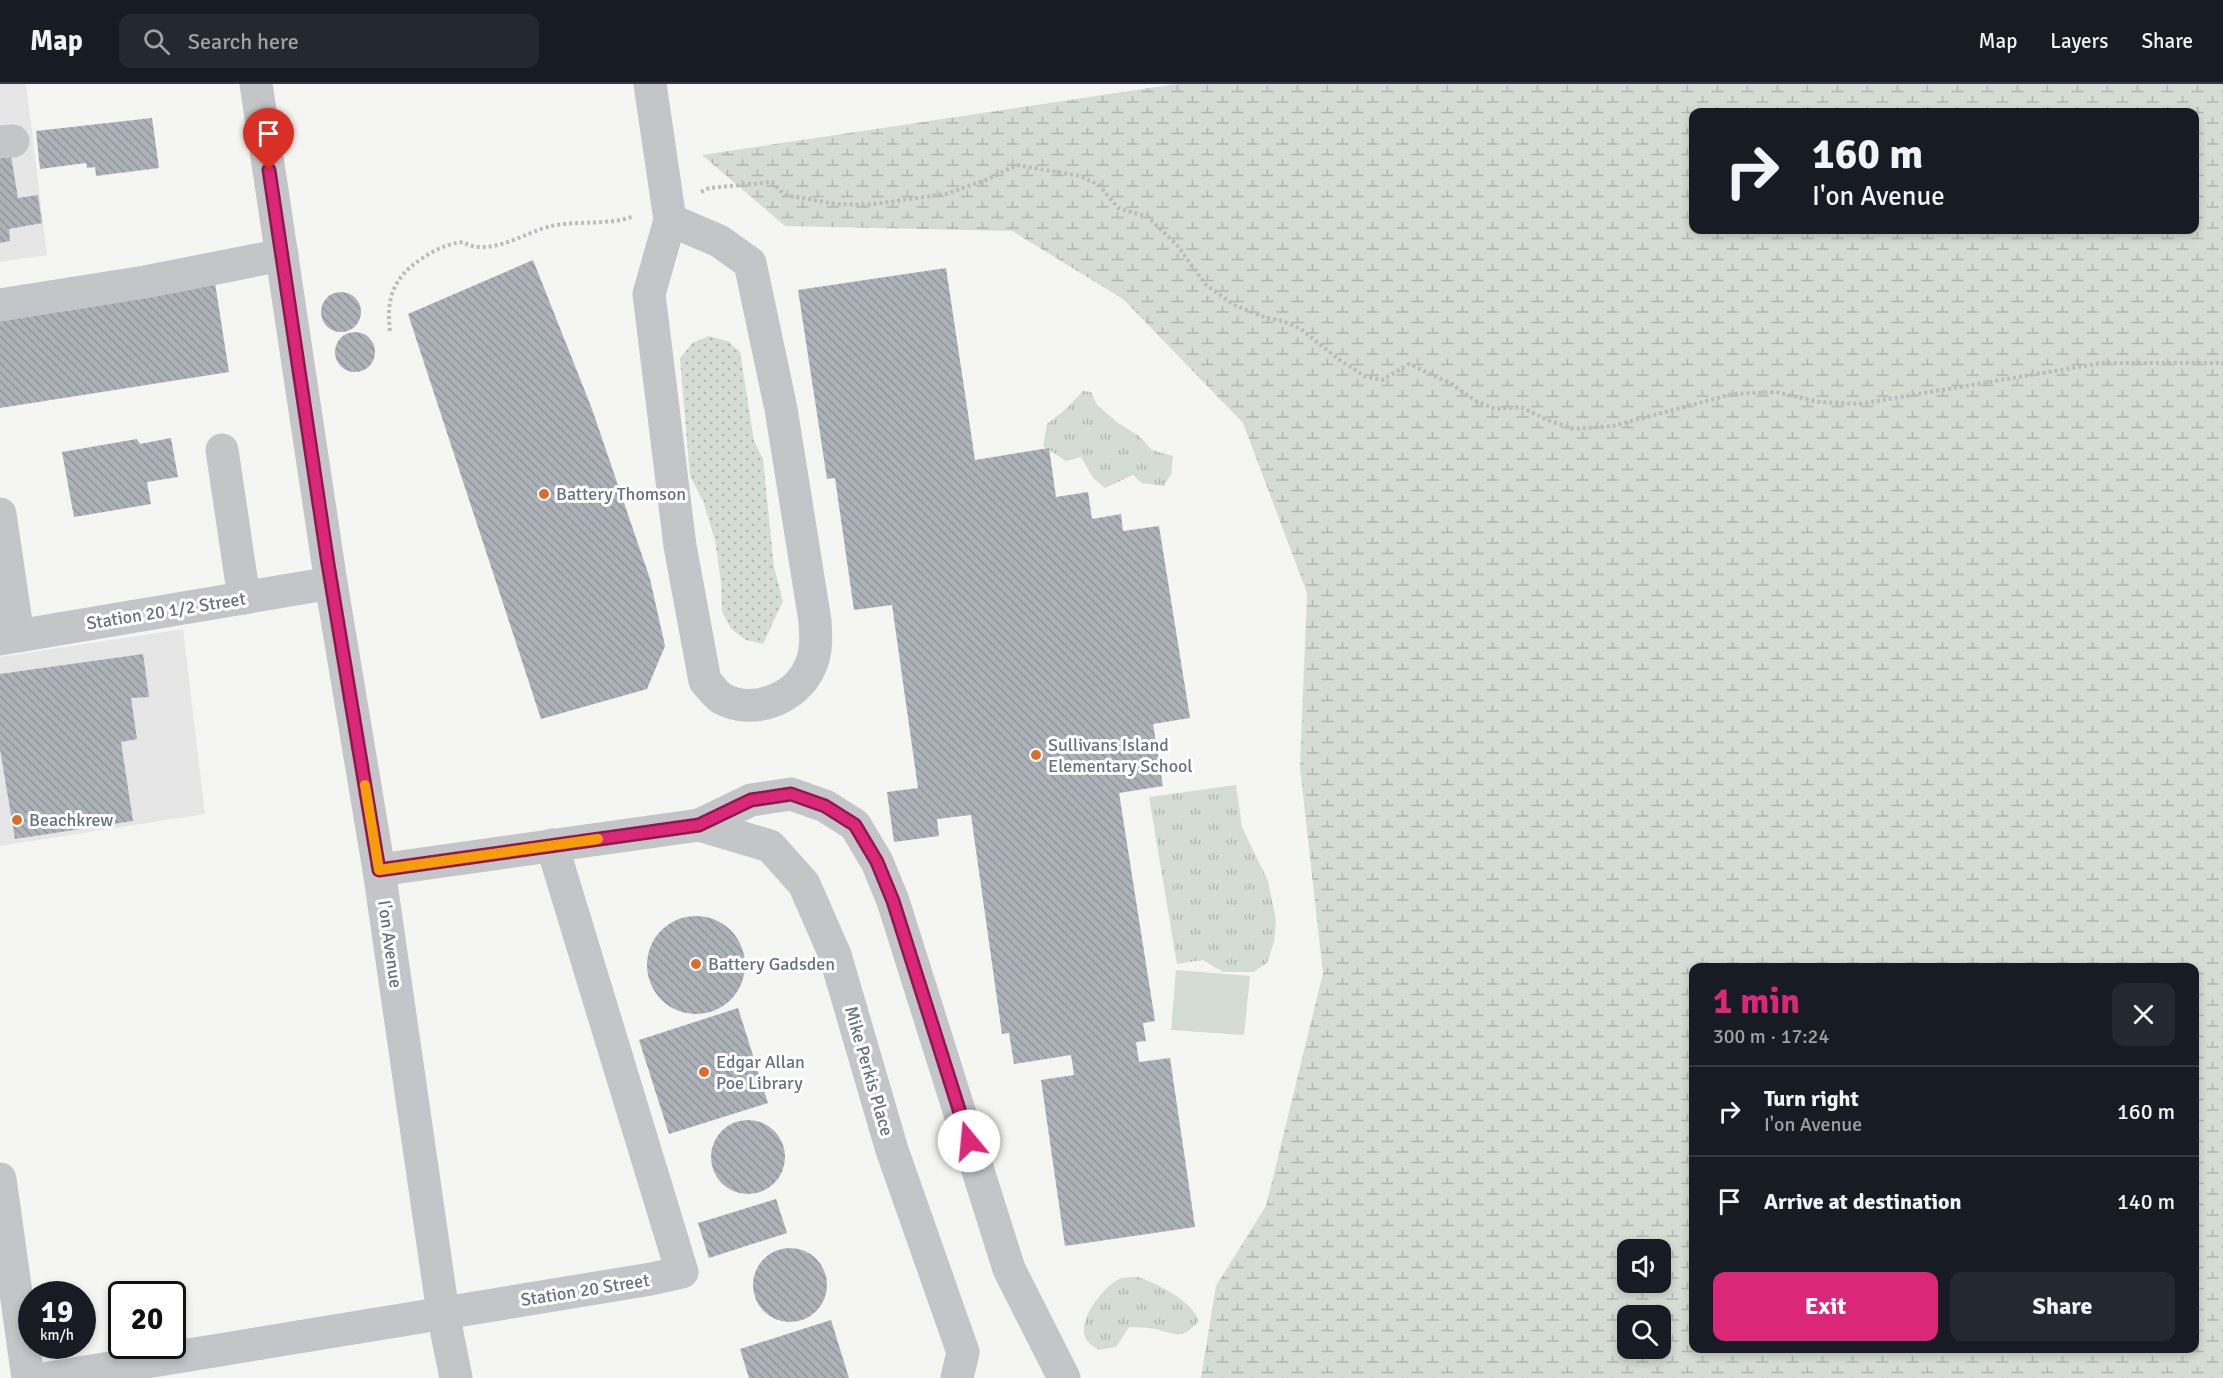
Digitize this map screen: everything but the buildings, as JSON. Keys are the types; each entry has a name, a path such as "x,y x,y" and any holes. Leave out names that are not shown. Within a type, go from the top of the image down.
{"street":[{"name":"I'on Avenue","path":"256,84 331,583 379,870 443,1313 456,1378"},
{"path":"650,84 681,208 649,294 680,546 705,681 720,697 742,706 760,705 795,688 810,668 816,646 781,409 750,263 719,241 681,208"},
{"path":"0,305 145,282 282,255"},
{"path":"222,450 244,598"},
{"path":"0,514 9,637"},
{"name":"Station 20 1/2 Street","path":"9,637 331,583"},
{"name":"Mike Perkis Place","path":"379,870 699,825 751,800 791,794 825,806 855,825 877,862 893,901 1009,1269 1064,1378"},
{"name":"Mike Perkis Place","path":"699,825 770,846 804,884 836,955 892,1150 963,1352 957,1378"},
{"name":"Station 20 Street","path":"49,1378 651,1280 682,1272 552,845"},
{"path":"0,1179 28,1378"}],"path":[{"path":"681,208 709,188 772,182 785,195 836,204 867,206 946,194 986,180 1017,165 1080,176 1099,185 1118,208 1148,217 1177,245 1205,284 1216,293 1246,311 1283,321 1301,329 1336,358 1364,376 1382,380 1409,364 1450,383 1476,401 1495,408 1521,407 1547,420 1574,429 1613,426 1733,394 1776,392 1819,402 1859,404 2102,363 2223,363"},
{"path":"390,331 388,316 392,292 399,278 412,265 446,244 464,242 472,248 488,247 550,226 587,221 618,222 636,216"}],"shaded area":[{"path":"0,84 26,84 47,255 0,262"},
{"path":"183,629 205,814 0,846 0,657"}],"green space":[{"path":"1176,84 2223,84 2223,1378 1201,1378 1216,1286 1266,1206 1323,973 1300,768 1307,593 1243,423 1123,299 1012,231 785,226 702,155"},
{"path":"709,336 729,342 740,352 754,441 763,459 774,567 783,601 763,644 746,640 731,629 722,611 721,582 715,540 703,501 690,476 680,359 692,343"},
{"path":"1083,391 1091,392 1097,405 1118,423 1139,436 1152,450 1173,456 1171,474 1164,486 1142,483 1133,475 1105,488 1093,478 1081,457 1066,461 1043,446 1047,424"},
{"path":"1236,785 1242,827 1268,881 1276,920 1274,942 1267,963 1253,972 1223,972 1203,960 1177,964 1149,797"},
{"path":"1176,970 1250,976 1244,1035 1171,1030"},
{"path":"1138,1277 1164,1288 1181,1300 1195,1313 1199,1321 1181,1334 1172,1334 1152,1328 1129,1327 1116,1347 1098,1350 1085,1337 1085,1321 1089,1313 1106,1288 1121,1278"}],"slow traffic":[{"path":"365,785 379,870 598,839"}],"place":[{"name":"Battery Thomson","path":"544,494"},
{"name":"Sullivans Island Elementary School","path":"1036,755"},
{"name":"Beachkrew","path":"17,820"},
{"name":"Battery Gadsden","path":"696,964"},
{"name":"Edgar Allan Poe Library","path":"704,1072"}],"route":[{"path":"269,170 328,564 379,870 699,825 751,800 791,794 825,806 855,825 877,862 893,901 969,1141"}]}
